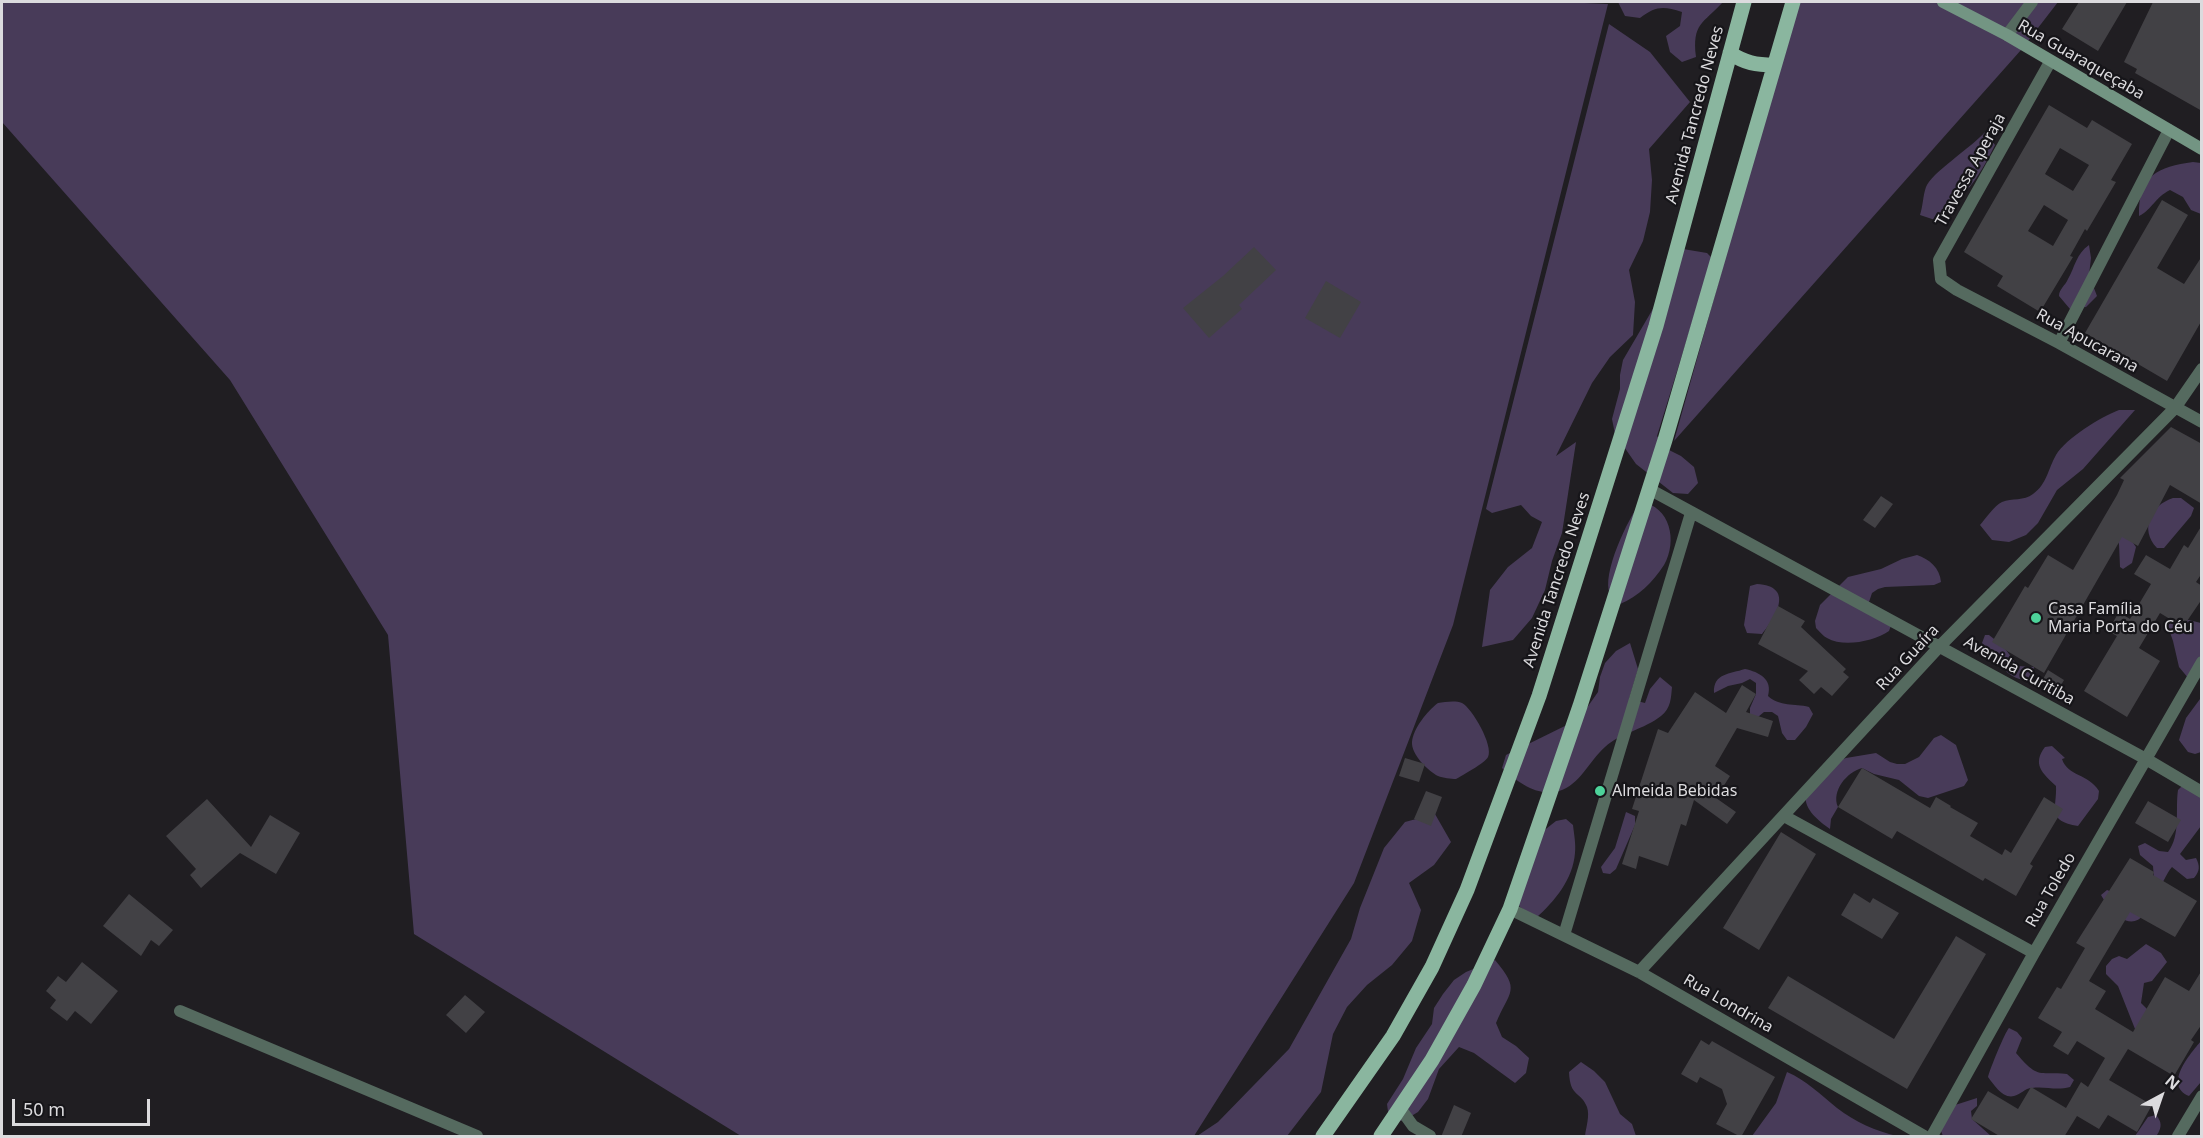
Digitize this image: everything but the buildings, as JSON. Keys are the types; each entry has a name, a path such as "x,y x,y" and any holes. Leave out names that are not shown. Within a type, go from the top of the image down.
{"main road":[{"name":"Avenida Tancredo Neves","path":"1323,1137 1393,1036 1432,967 1467,890 1539,696 1656,326 1744,2"},
{"path":"1381,1137 1432,1060 1474,985 1510,909 1580,706 1649,489 1793,2"},
{"name":"Rua Guaraqueçaba","path":"1943,2 2007,35 2202,149"},
{"path":"1730,53 1742,61 1758,65 1774,65"}],"street":[{"path":"2007,35 2032,2"},
{"name":"Travessa Aperaja","path":"1957,290 1941,279 1939,260 2050,62"},
{"path":"2059,343 2169,130"},
{"name":"Rua Apucarana","path":"1957,290 2202,422"},
{"name":"Rua Guaíra","path":"1639,972 1940,646 2175,408 2202,369"},
{"name":"Avenida Curitiba","path":"1649,489 1940,646 2202,792"},
{"path":"1564,935 1691,513"},
{"name":"Rua Toledo","path":"1932,1137 2034,953 2202,662"},
{"path":"1784,816 2034,953"},
{"name":"Rua Londrina","path":"1510,909 1639,972 1924,1137"},
{"path":"180,1011 477,1137"},
{"path":"2178,1137 2202,1096"},
{"path":"1400,1108 1413,1126 1430,1137"}],"shaded area":[{"path":"2,2 1562,2 1608,4 1453,625 1354,883 1194,1136 741,1136 414,934 388,635 230,380 2,122"},
{"path":"1618,2 1723,2 1700,25 1696,37 1696,57 1682,62 1670,52 1666,36 1680,26 1682,12 1660,8 1640,18 1625,16"},
{"path":"1799,2 2058,2 2021,50 1674,441 1779,66"},
{"path":"1609,24 1650,52 1690,102 1649,149 1652,180 1650,212 1643,241 1629,270 1635,302 1633,335 1610,357 1592,383 1556,456 1576,442 1562,533 1545,590 1532,618 1513,640 1482,647 1490,590 1508,567 1532,548 1542,522 1531,516 1521,505 1492,513 1486,509"},
{"path":"1985,132 1995,145 1970,187 1935,220 1920,215 1929,181"},
{"path":"2193,162 2201,163 2201,214 2191,210 2183,197 2170,190 2160,196 2148,210 2139,216 2142,191 2152,176 2160,170"},
{"path":"2089,245 2091,258 2089,275 2097,296 2086,307 2070,309 2059,294 2078,257"},
{"path":"1677,248 1707,253 1712,258 1657,436 1667,449 1681,456 1694,467 1698,483 1688,494 1673,493 1636,464 1615,434 1612,419 1620,389 1623,360 1654,307 1664,277 1666,260"},
{"path":"2119,410 2135,410 2083,469 2057,490 2038,523 2026,535 2009,542 1992,540 1980,525 1993,509 2002,502 2026,498 2033,494 2041,486 2061,448 2094,423"},
{"path":"2173,498 2181,498 2194,508 2191,516 2164,548 2157,548 2149,533 2150,518 2159,506"},
{"path":"1641,502 1659,510 1665,517 1671,536 1668,556 1664,565 1645,588 1620,604 1610,594 1609,574 1623,533"},
{"path":"2112,526 2129,537 2136,547 2132,563 2123,569 2120,567 2119,544"},
{"path":"1917,555 1933,565 1939,572 1941,582 1934,585 1885,587 1872,593 1869,602 1892,623 1889,631 1875,638 1842,643 1827,638 1816,628 1815,621 1820,605 1848,577 1881,569"},
{"path":"1757,584 1776,590 1779,596 1777,611 1762,634 1747,633 1744,625 1750,586"},
{"path":"2189,620 2201,623 2201,677 2189,679 2179,667 2167,624"},
{"path":"1985,635 1989,635 2003,646 2018,666 2034,667 2031,679 2016,678 2002,668 1982,643"},
{"path":"1630,643 1638,669 1629,699 1645,703 1650,689 1660,677 1672,687 1670,703 1664,713 1648,724 1611,742 1573,784 1559,791 1535,790 1521,783 1502,768 1506,755 1579,719 1598,692 1605,663 1616,651"},
{"path":"1745,669 1764,677 1768,685 1768,696 1773,699 1782,703 1809,707 1813,714 1795,740 1787,740 1782,733 1778,716 1772,712 1764,712 1758,717 1750,718 1750,708 1756,694 1756,683 1750,679 1714,693 1714,686 1719,678"},
{"path":"2200,699 2201,752 2195,754 2188,752 2179,740 2186,718"},
{"path":"1456,702 1466,706 1481,728 1488,745 1489,752 1486,760 1456,779 1434,774 1421,762 1412,747 1418,726 1425,715 1438,703"},
{"path":"1941,735 1956,745 1968,780 1964,786 1928,798 1919,796 1899,780 1874,774 1862,768 1856,770 1842,783 1836,801 1838,807 1831,819 1830,829 1817,819 1807,805 1806,795 1838,761 1876,753 1890,762 1905,764 1919,757 1934,738"},
{"path":"2052,746 2065,758 2062,759 2069,769 2089,781 2099,791 2098,799 2078,826 2061,821 2057,817 2055,812 2056,786 2040,768 2041,753 2045,747"},
{"path":"2183,785 2201,795 2201,826 2180,854 2186,860 2196,858 2198,871 2194,878 2187,879 2172,867 2145,914 2138,920 2129,921 2114,912 2101,895 2107,890 2123,896 2154,880 2153,866 2140,855 2138,846 2145,843 2159,851 2168,852 2175,838 2178,790"},
{"path":"1626,812 1635,816 1635,825 1616,869 1610,874 1603,873 1601,867 1615,848"},
{"path":"1435,814 1451,842 1434,865 1409,883 1421,910 1412,941 1392,965 1367,985 1347,1007 1333,1034 1321,1092 1287,1136 1197,1136 1218,1122 1289,1049 1351,939 1360,908 1384,848 1405,822"},
{"path":"1566,819 1573,825 1574,863 1562,889 1536,918 1520,907 1516,900 1542,832 1556,821"},
{"path":"2146,944 2161,953 2167,962 2152,981 2144,983 2141,1003 2149,1011 2137,1034 2118,986 2106,974 2106,966 2112,959 2119,956 2127,959"},
{"path":"1495,960 1508,978 1510,985 1509,997 1496,1023 1502,1037 1529,1058 1526,1073 1515,1083 1474,1053 1459,1047 1439,1069 1428,1099 1418,1112 1403,1121 1389,1119 1387,1104 1403,1079 1416,1048 1432,1024 1434,1008 1443,994 1454,980 1466,972"},
{"path":"2009,1028 2022,1038 2016,1053 2024,1062 2035,1071 2067,1074 2074,1080 2070,1087 2029,1088 2010,1096 1999,1091 1988,1077"},
{"path":"2201,1041 2201,1082 2189,1096 2178,1085 2178,1077 2186,1061"},
{"path":"1581,1062 1605,1082 1620,1114 1632,1124 1636,1136 1585,1136 1588,1110 1585,1102 1571,1086 1569,1072"},
{"path":"1787,1072 1807,1083 1851,1118 1874,1129 1897,1136 1752,1136 1776,1103"},
{"path":"1977,1098 1977,1106 1971,1111 1972,1119 1991,1136 1943,1136 1940,1129 1952,1106"},
{"path":"2156,1115 2161,1125 2157,1135 2135,1136 2148,1117"}],"place":[{"name":"Casa Família Maria Porta do Céu","path":"2036,618"},
{"name":"Almeida Bebidas","path":"1600,791"}]}
